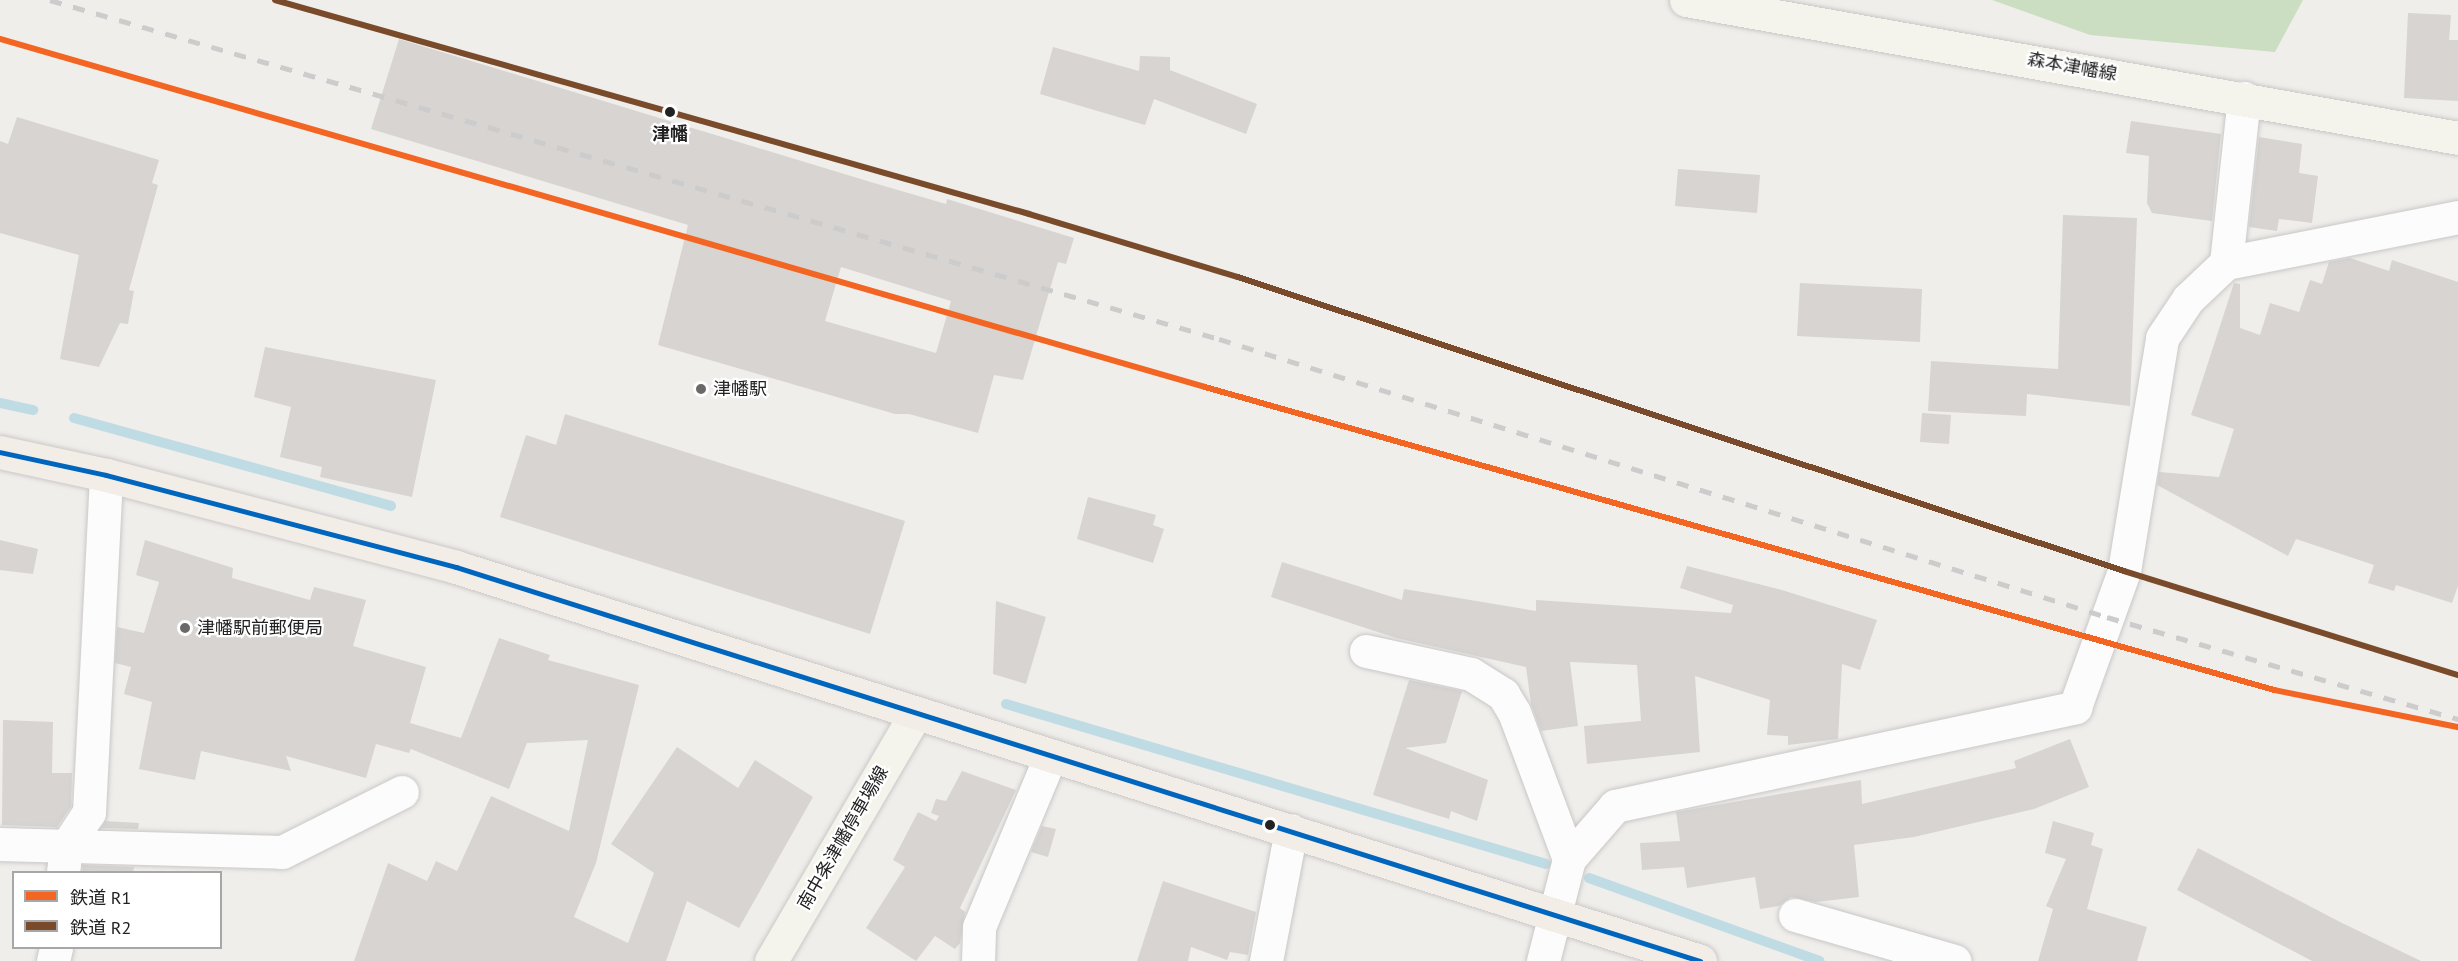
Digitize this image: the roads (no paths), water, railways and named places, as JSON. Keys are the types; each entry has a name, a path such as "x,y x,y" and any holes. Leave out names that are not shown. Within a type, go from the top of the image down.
{"main road":[{"name":"森本津幡線","path":"1686,0 2458,138"},
{"path":"0,452 106,476 456,567 1700,961"},
{"name":"南中条津幡停車場線","path":"771,961 915,714"}],"street":[{"path":"2226,263 2244,98"},
{"path":"1543,961 1569,859 1615,806 2075,707 2124,571 2162,338 2188,299 2226,263 2458,217"},
{"path":"65,860 89,812 106,476"},
{"path":"1366,651 1472,674 1503,694 1514,712 1569,859"},
{"path":"978,961 979,927 1050,757"},
{"path":"0,844 65,860 282,852 402,792"},
{"path":"1266,961 1291,830"},
{"path":"1795,915 1954,961"}],"waterway":[{"path":"0,403 33,410"},
{"path":"74,418 391,506"},
{"path":"1006,704 1546,864"},
{"path":"1589,878 1820,961"}],"railway":[{"path":"50,0 1219,339 2107,617 2458,719"},
{"path":"275,0 1029,214 1238,277 2124,571 2458,675"}],"rail line":[{"name":"R2","path":"275,0 1029,214 1238,277 2124,571 2458,675"},
{"name":"R1","path":"0,39 1205,387 2274,690 2458,727"}],"place":[{"name":"津幡","path":"670,112"},
{"name":"津幡駅","path":"701,389"},
{"name":"津幡駅前郵便局","path":"185,628"}]}
